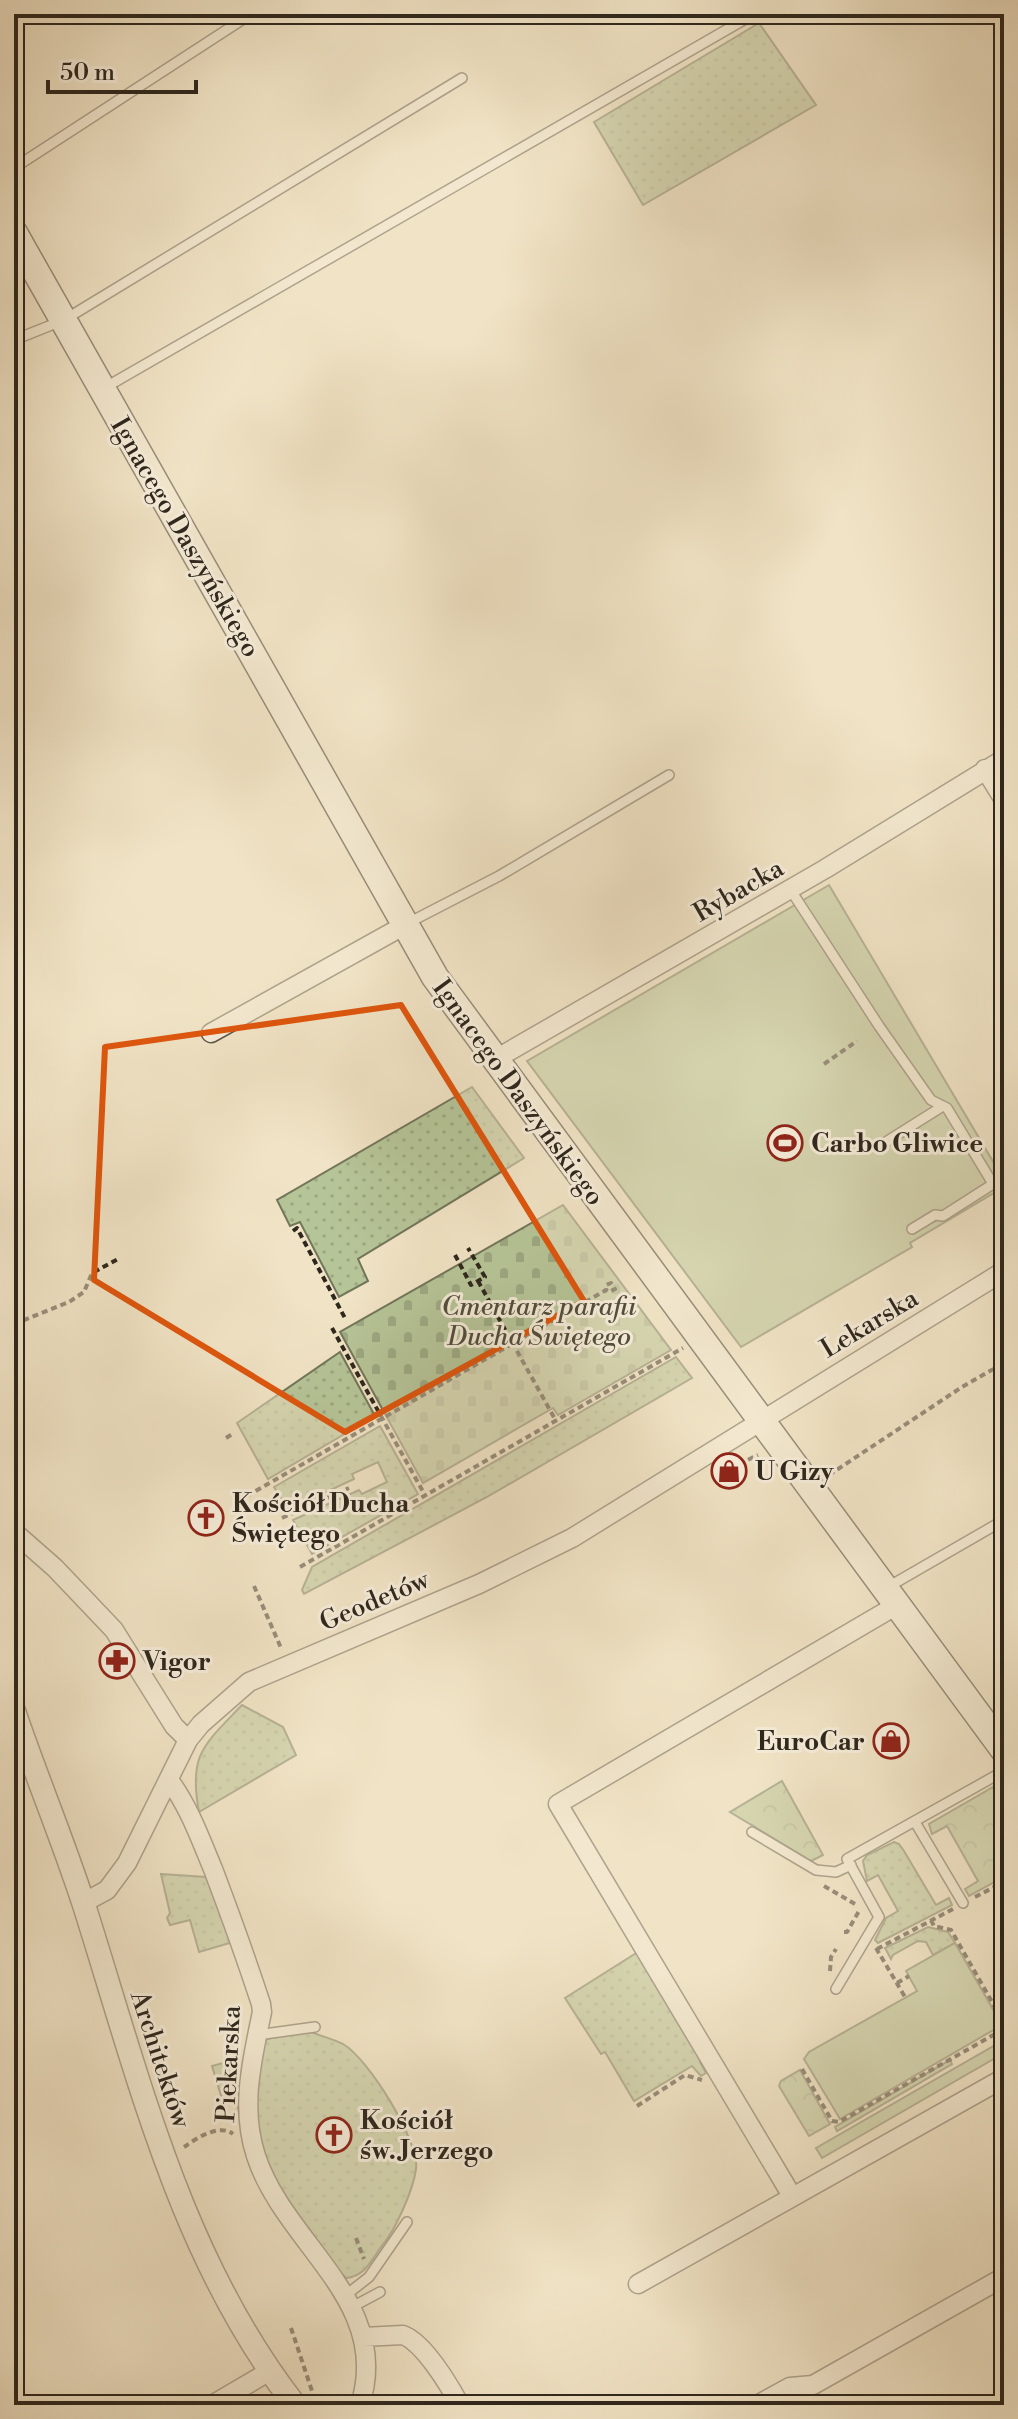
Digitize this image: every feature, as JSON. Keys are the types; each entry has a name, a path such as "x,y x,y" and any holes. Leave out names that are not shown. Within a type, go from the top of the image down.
{"main road":[{"name":"Ignacego Daszyńskiego","path":"14,233 435,977 1004,1750"}],"street":[{"name":"Rybacka","path":"494,1060 790,889 1004,759"},
{"path":"985,769 1004,800"},
{"path":"211,1033 405,925"},
{"name":"Lekarska","path":"760,1420 1004,1271"},
{"name":"Geodetów","path":"83,1903 107,1890 117,1879 188,1740 201,1724 249,1682 479,1584 572,1538 760,1420"},
{"path":"14,1532 55,1568 114,1630 174,1726 188,1740"},
{"path":"792,2196 734,2091 558,1804 850,1635 891,1597"},
{"name":"Architektów","path":"14,1711 83,1903 141,2096 185,2214 228,2303 270,2371 306,2403"},
{"name":"Piekarska","path":"169,1780 187,1807 240,1938 261,2004 247,2093 256,2157 287,2217 359,2319 363,2337 364,2383 360,2405"},
{"path":"638,2284 1004,2078"},
{"path":"757,2405 790,2387 813,2385 1004,2277"},
{"path":"363,2337 403,2335 409,2338 424,2351 460,2405"},
{"path":"212,2405 270,2371"}],"lane":[{"path":"14,168 251,14"},
{"name":"Ignacego Daszyńskiego","path":"103,389 754,14"},
{"path":"14,340 64,320 462,78"},
{"path":"405,925 499,876 669,775"},
{"path":"790,889 931,1100 947,1108 993,1184 943,1216 935,1215 912,1229"},
{"path":"881,1145 943,1106"},
{"path":"891,1597 1004,1520"},
{"path":"836,1989 879,1917 847,1859 1004,1771"},
{"path":"915,1822 963,1903"},
{"path":"752,1832 816,1870 836,1872 851,1865"},
{"path":"257,2035 315,2027"},
{"path":"349,2301 407,2222"},
{"path":"349,2301 380,2292"}],"path":[{"path":"824,1064 857,1041"},
{"path":"293,1231 297,1228 346,1320"},
{"path":"455,1255 471,1285 485,1277 468,1248"},
{"path":"14,1324 69,1302 84,1292 92,1273 120,1258"},
{"path":"478,1281 556,1421"},
{"path":"247,1496 606,1290"},
{"path":"332,1328 426,1497"},
{"path":"300,1567 683,1348"},
{"path":"811,1488 962,1387 1004,1363"},
{"path":"226,1438 234,1433"},
{"path":"739,1464 763,1451"},
{"path":"282,1518 349,1488"},
{"path":"254,1586 280,1645"},
{"path":"814,1880 859,1908 862,1916 853,1935"},
{"path":"905,1997 877,1949 1004,1882"},
{"path":"844,1932 857,1914"},
{"path":"802,2069 832,2121 839,2122 1004,2026 951,1930 934,1926 931,1920"},
{"path":"830,1975 831,1957 837,1949"},
{"path":"897,1983 909,1976"},
{"path":"637,2106 685,2075 704,2081"},
{"path":"828,2114 835,2110"},
{"path":"178,2150 218,2129 231,2131 237,2140"},
{"path":"356,2238 369,2277"},
{"path":"291,2328 306,2403"}],"highlighted area":[{"path":"401,1005 584,1301 345,1432 94,1280 105,1047"}],"green space":[{"path":"759,23 816,105 643,205 594,122"},
{"name":"Carbo Gliwice","path":"829,885 1004,1180 1004,1187 910,1243 912,1247 741,1347 527,1061"},
{"path":"472,1087 524,1158 358,1259 368,1281 339,1297 300,1222 290,1226 277,1200"},
{"name":"Cmentarz parafii Ducha Świętego","path":"563,1205 671,1350 558,1415 553,1408 423,1483 340,1332"},
{"path":"340,1352 375,1416 268,1479 237,1423"},
{"path":"676,1357 692,1378 487,1497 304,1594 302,1590 312,1567"},
{"path":"380,1426 418,1494 312,1554 293,1520 359,1490 362,1494 387,1482 378,1462 352,1474 354,1479 288,1510 274,1487"},
{"path":"242,1705 283,1727 296,1755 199,1812 196,1776 202,1752"},
{"path":"782,1781 823,1855 811,1861 730,1812"},
{"path":"993,1787 1004,1802 1004,1877 969,1896 965,1889 978,1881 947,1826 932,1834 929,1824"},
{"path":"894,1842 904,1851 936,1905 949,1898 952,1905 878,1943 875,1940 886,1918 898,1911 878,1875 867,1881 863,1861 867,1855"},
{"path":"161,1874 206,1877 233,1942 199,1952 190,1920 170,1925"},
{"path":"928,1927 948,1932 955,1943 933,1955 926,1942 918,1941 891,1959 885,1948"},
{"path":"955,1943 1002,2025 840,2119 804,2059 809,2052 917,1991 906,1971"},
{"path":"638,1952 702,2057 700,2062 706,2073 701,2076 692,2066 634,2101 605,2052 601,2054 565,1998"},
{"path":"309,2031 343,2044 366,2066 401,2121 415,2156 416,2169 403,2210 367,2267 353,2277 346,2278 317,2246 267,2167 257,2136 255,2086 267,2039"},
{"path":"1004,2040 1004,2053 822,2158 816,2148"},
{"path":"950,2060 952,2064 837,2131 835,2127"},
{"path":"231,2061 240,2085 243,2110 239,2112 234,2095 222,2099 212,2066"},
{"path":"800,2070 830,2124 809,2136 779,2086 781,2081"}],"place":[{"name":"Carbo Gliwice","path":"785,1143"},
{"name":"U Gizy","path":"729,1471"},
{"name":"Kościół Ducha Świętego","path":"206,1518"},
{"name":"Vigor","path":"117,1661"},
{"name":"EuroCar","path":"891,1741"},
{"name":"Kościół św. Jerzego","path":"334,2135"}]}
